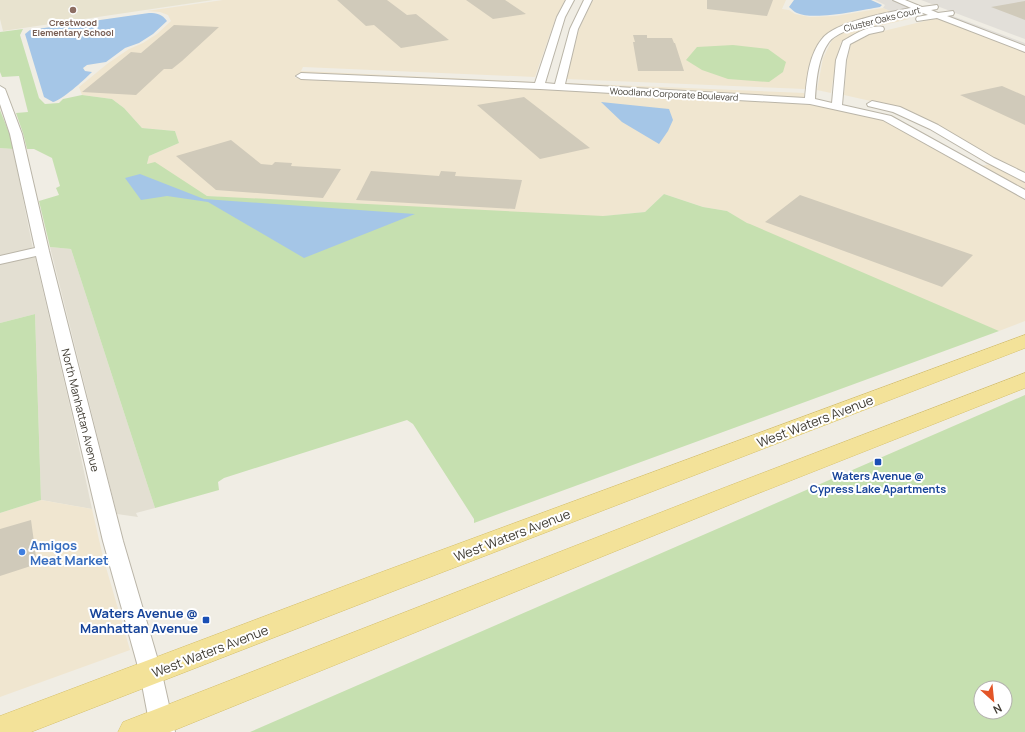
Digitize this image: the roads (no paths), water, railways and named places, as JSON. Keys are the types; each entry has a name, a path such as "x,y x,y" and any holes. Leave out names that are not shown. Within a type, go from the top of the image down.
{"main road":[{"name":"West Waters Avenue","path":"0,730 151,674 404,576 1025,341"},
{"path":"134,732 162,727 735,493 1025,380"}],"street":[{"path":"540,83 564,11 570,0"},
{"path":"560,84 574,29 588,0"},
{"path":"897,0 920,10"},
{"path":"916,0 935,11 1025,49"},
{"name":"Cluster Oaks Court","path":"810,96 817,57 826,39 841,29 893,15 920,10 950,13 1025,41"},
{"path":"564,11 582,12"},
{"name":"Cluster Oaks Court","path":"901,23 935,11"},
{"name":"Cluster Oaks Court","path":"837,101 842,60 846,43 866,32 887,27"},
{"name":"Woodland Corporate Boulevard","path":"304,73 810,96 837,101 887,118 1025,195"},
{"name":"North Manhattan Avenue","path":"0,89 16,134 42,251 113,541 151,674 162,727"},
{"name":"Woodland Corporate Boulevard","path":"837,101 856,100 896,109 934,127 990,160 1025,178"},
{"path":"970,165 990,160"},
{"path":"0,260 42,251"}],"water":[{"path":"794,0 871,0 882,5 880,7 850,12 814,16 797,13 789,7"},
{"path":"149,13 159,14 167,21 153,34 139,43 125,48 106,62 87,65 83,68 85,71 92,72 62,98 53,102 44,97 25,34 30,30"},
{"path":"601,102 669,109 673,120 668,131 659,144 622,122"},
{"path":"140,174 204,199 415,214 304,258 208,202 167,196 141,200 125,178"}],"place":[{"name":"Crestwood Elementary School","path":"73,10"},
{"name":"Waters Avenue @ Cypress Lake Apartments","path":"878,462"},
{"name":"Amigos Meat Market","path":"22,552"},
{"name":"Waters Avenue @ Manhattan Avenue","path":"206,620"}]}
